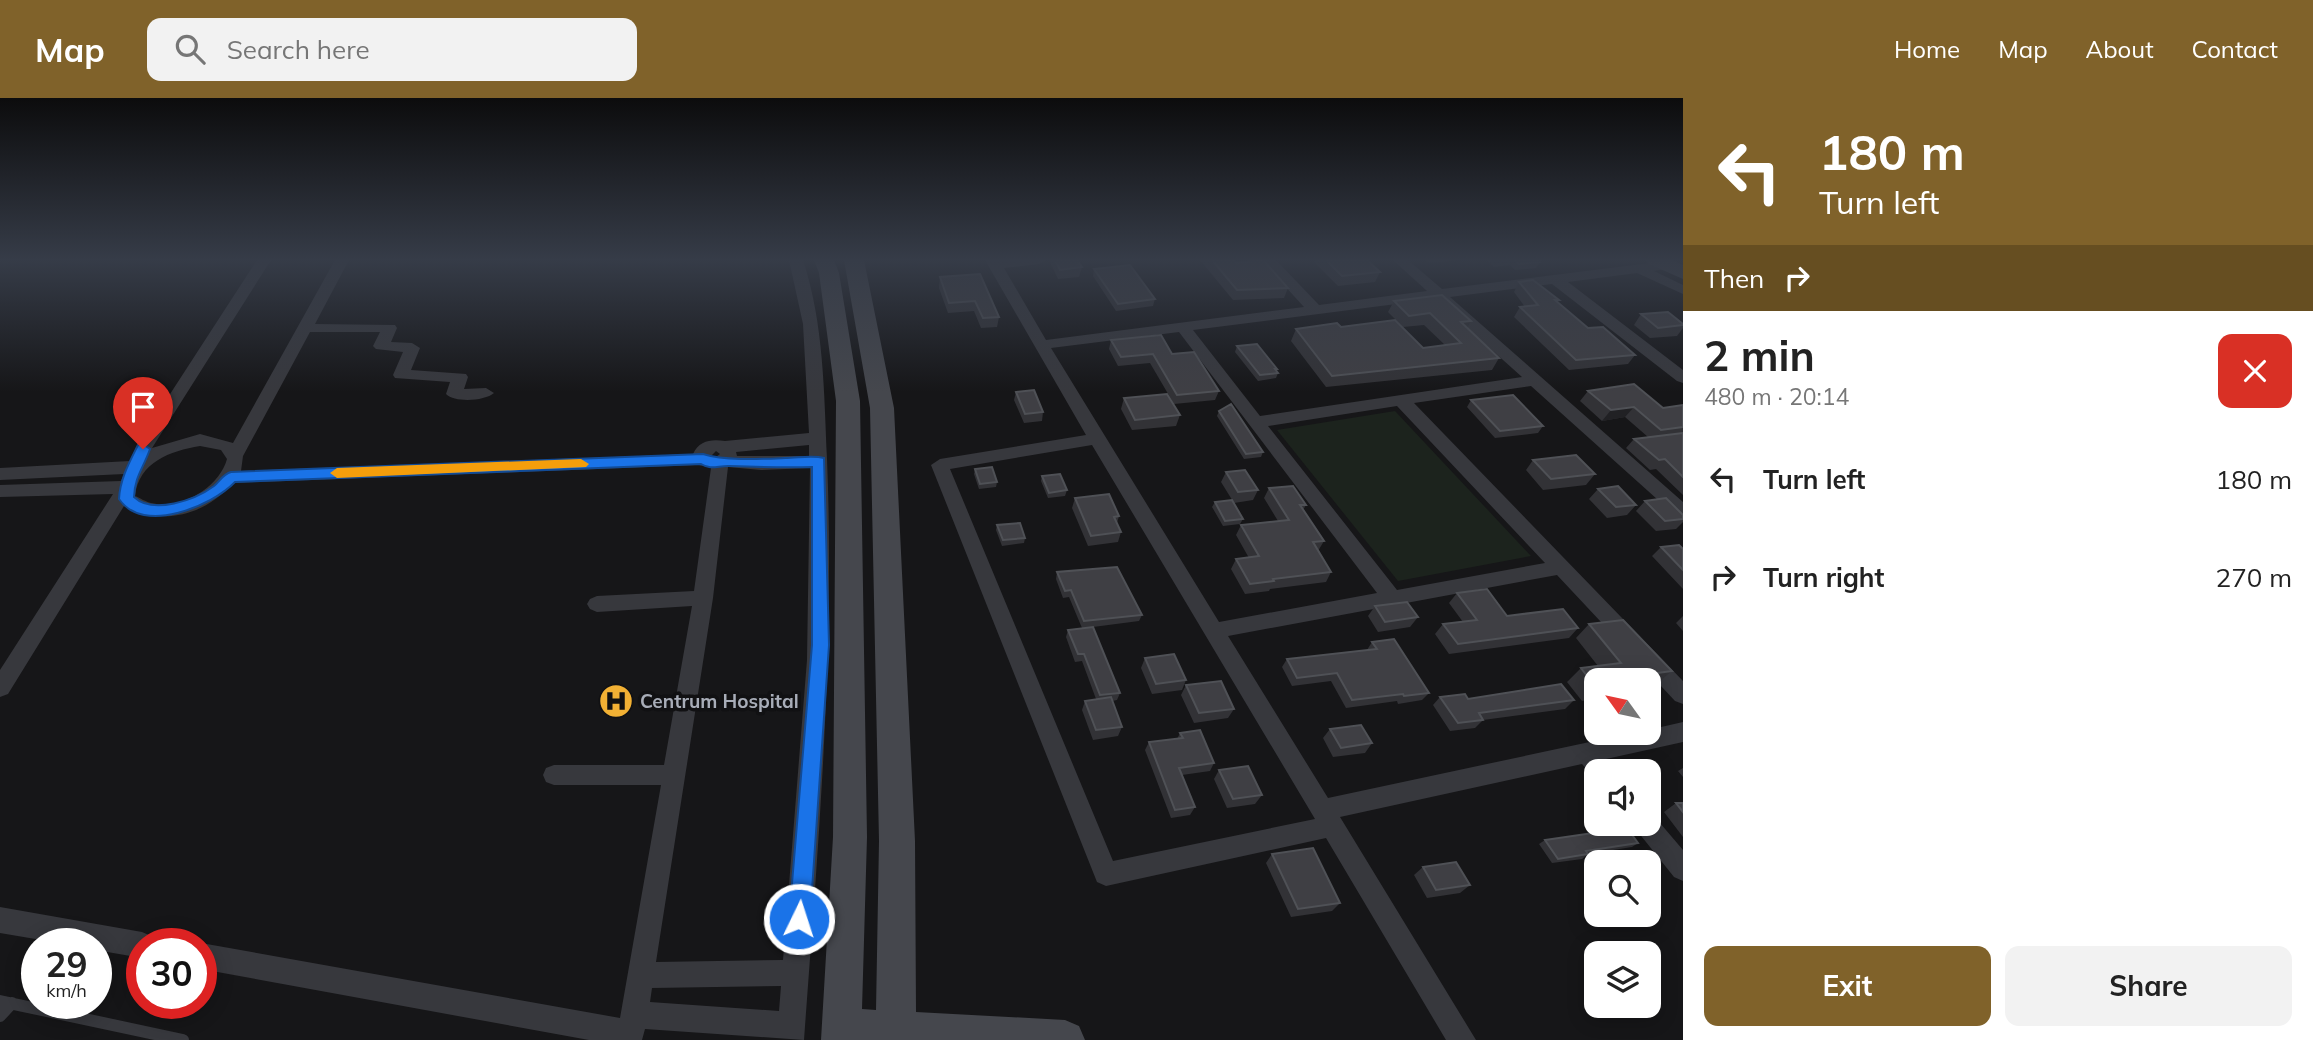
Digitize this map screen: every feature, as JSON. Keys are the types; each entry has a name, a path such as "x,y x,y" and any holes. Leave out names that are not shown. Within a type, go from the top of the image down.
{"street":[{"path":"137,467 143,449 236,304"},
{"path":"235,465 229,446 217,441 200,440 166,448 137,467 128,478 126,499 134,506 164,511 203,499 220,489 235,465 318,304"},
{"path":"634,1015 791,1033 820,645 819,461 808,304"},
{"path":"834,304 848,401 850,837 841,1034 1065,1040"},
{"path":"862,304 882,408 897,841 896,1036"},
{"path":"1018,304 1097,439 1462,1040"},
{"path":"1309,304 1315,310"},
{"path":"1042,345 1361,304"},
{"path":"1449,304 1683,512"},
{"path":"1587,304 1683,379"},
{"path":"1183,327 1392,598"},
{"path":"305,328 390,328 381,346 412,348 401,375 460,377 454,394 486,393"},
{"path":"1256,422 1535,380"},
{"path":"1401,400 1683,695"},
{"path":"235,465 716,456 818,438"},
{"path":"1097,439 940,465 1106,874 1587,753 1683,732"},
{"path":"716,456 761,464 819,461"},
{"path":"217,959 631,1034 703,598 716,456"},
{"path":"0,474 137,467"},
{"path":"0,491 126,487"},
{"path":"0,688 126,487"},
{"path":"1213,631 1561,567"},
{"path":"597,604 703,598"},
{"path":"1587,753 1592,759"},
{"path":"554,775 674,775"},
{"path":"1656,836 1683,869"},
{"path":"0,920 126,942"},
{"path":"640,975 795,973"}],"lane":[{"path":"0,1016 6,1002 183,1040"}],"shaded area":[{"path":"1395,411 1531,556 1398,581 1277,430"}],"building":[{"path":"976,304 993,304 999,317 983,318"},
{"path":"1397,304 1452,304 1471,321 1461,322 1499,358 1332,376 1296,329 1337,323 1341,327 1395,320 1423,348 1461,343 1430,313 1409,316"},
{"path":"1560,304 1588,328 1603,327 1635,355 1576,360 1520,307"},
{"path":"1668,312 1683,325 1658,328 1641,314"},
{"path":"1161,335 1172,354 1194,352 1219,391 1177,395 1153,354 1121,357 1111,340"},
{"path":"1257,344 1278,373 1260,375 1237,346"},
{"path":"1634,384 1663,408 1683,405 1683,427 1661,430 1634,407 1611,410 1588,391"},
{"path":"1034,390 1043,412 1025,414 1016,392"},
{"path":"1167,394 1180,415 1135,420 1124,398"},
{"path":"1513,395 1543,426 1500,431 1471,400"},
{"path":"1231,404 1263,452 1246,454 1219,411"},
{"path":"1683,433 1683,477 1665,459 1659,460 1634,439"},
{"path":"1576,455 1595,474 1551,479 1533,460"},
{"path":"992,467 997,482 980,484 975,469"},
{"path":"1245,470 1258,490 1238,492 1226,472"},
{"path":"1060,474 1067,490 1049,493 1042,476"},
{"path":"1293,486 1306,505 1300,505 1324,541 1313,542 1331,572 1250,584 1236,559 1259,556 1241,525 1289,520 1269,488"},
{"path":"1618,486 1636,505 1616,507 1598,489"},
{"path":"1109,494 1119,516 1114,517 1121,532 1091,536 1075,498"},
{"path":"1666,498 1683,515 1683,519 1665,521 1645,501"},
{"path":"1232,500 1243,519 1225,521 1215,502"},
{"path":"1020,523 1025,538 1003,540 997,525"},
{"path":"1679,545 1683,549 1683,570 1661,547"},
{"path":"1117,567 1142,615 1084,621 1071,590 1065,591 1057,572"},
{"path":"1487,589 1507,616 1563,609 1578,628 1458,644 1443,624 1477,620 1457,593"},
{"path":"1407,602 1418,617 1385,622 1375,606"},
{"path":"1623,620 1672,671 1661,672 1661,668 1584,668 1584,672 1581,668 1621,663 1589,624"},
{"path":"1093,627 1120,693 1100,695 1084,654 1078,654 1068,630"},
{"path":"1394,639 1429,693 1352,700 1337,673 1297,678 1287,659 1377,649 1372,642"},
{"path":"1174,654 1186,680 1156,684 1145,658"},
{"path":"1221,681 1234,709 1199,713 1186,685"},
{"path":"1561,684 1574,700 1479,713 1483,720 1458,723 1440,697 1465,694 1468,699"},
{"path":"1111,697 1122,727 1096,730 1085,701"},
{"path":"1361,725 1372,743 1341,748 1330,729"},
{"path":"1200,730 1214,763 1179,768 1195,807 1175,810 1149,742 1183,738 1180,733"},
{"path":"1248,766 1262,795 1233,799 1219,770"},
{"path":"1676,803 1683,803 1683,812"},
{"path":"1584,834 1633,836 1638,843 1584,850 1584,855 1558,859 1545,840"},
{"path":"1313,848 1340,903 1298,909 1272,854"},
{"path":"1456,862 1470,885 1436,890 1423,867"}],"slow traffic":[{"path":"337,473 581,464"}],"place":[{"name":"Centrum Hospital","path":"616,701"}],"route":[{"path":"143,449 137,467 128,478 126,499 134,506 164,511 203,499 220,489 231,477 703,459 711,463 724,461 761,464 819,461 820,645 799,919"}]}
